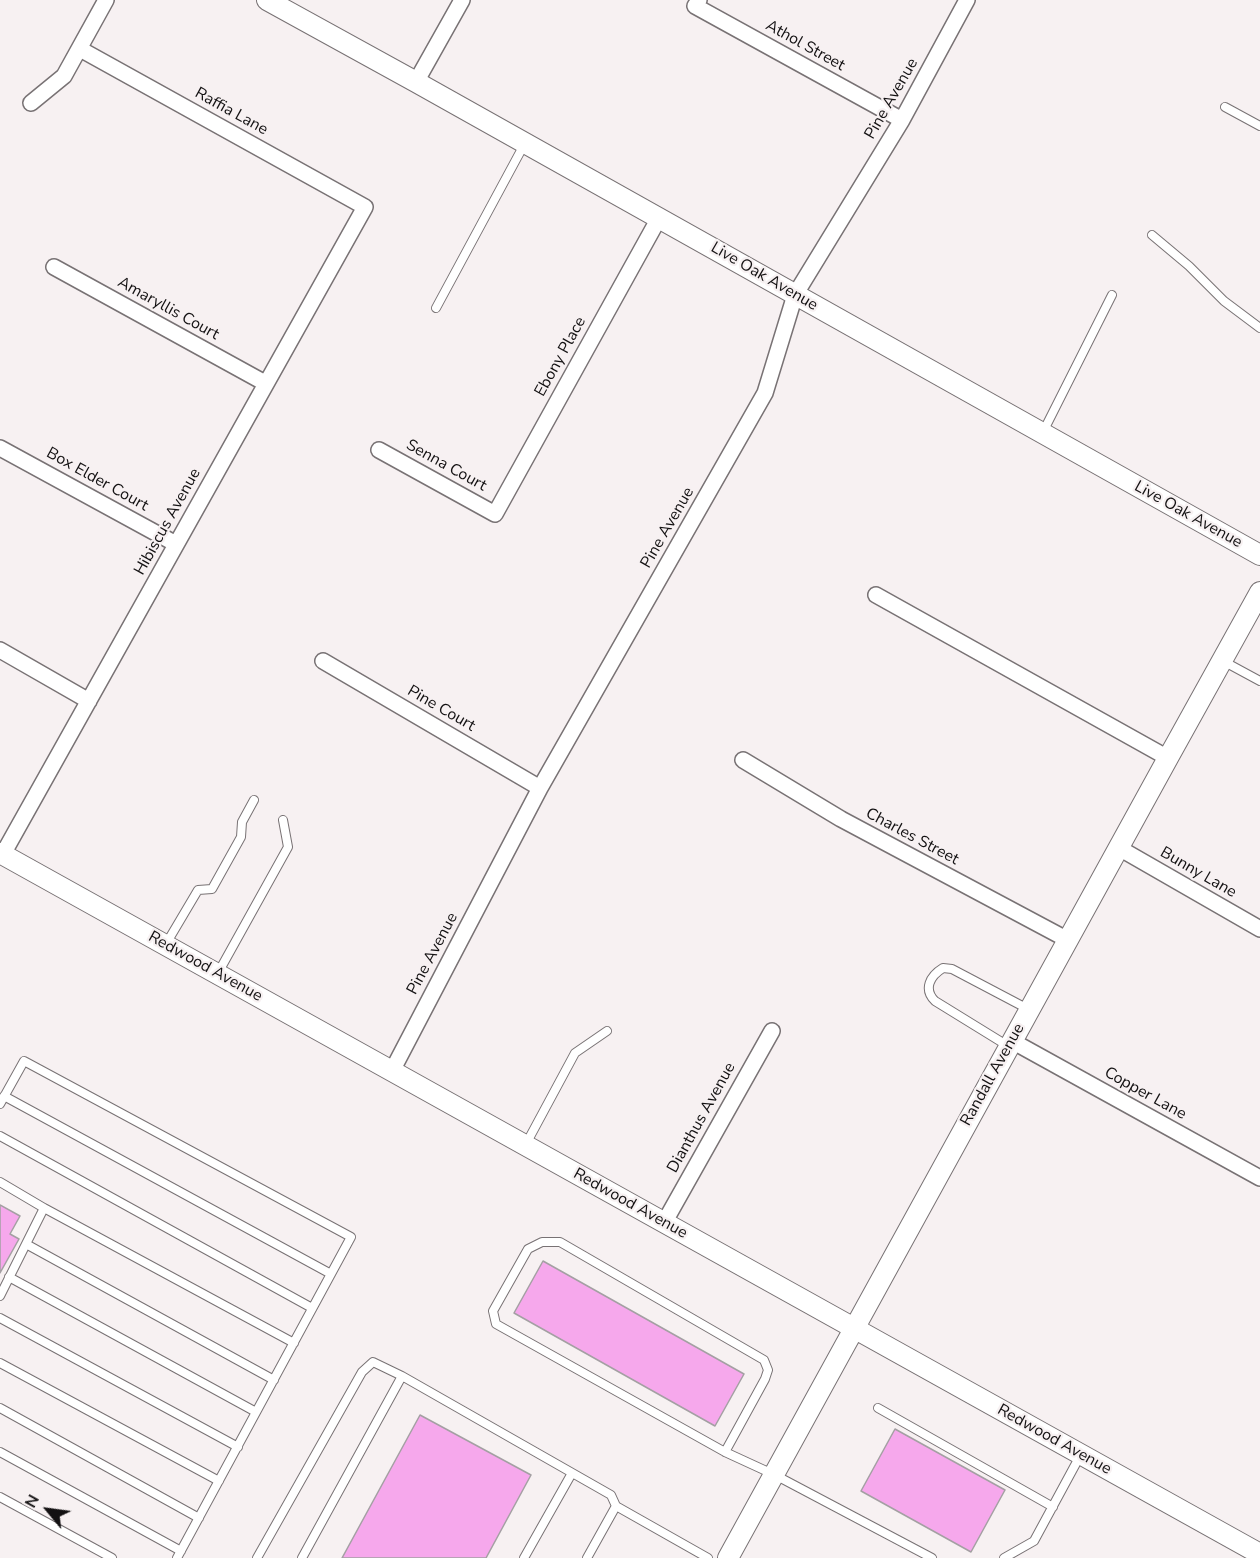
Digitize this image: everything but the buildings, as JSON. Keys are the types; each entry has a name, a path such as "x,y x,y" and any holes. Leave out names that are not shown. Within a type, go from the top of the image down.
{"street":[{"path":"31,103 64,76 106,0"},
{"name":"Live Oak Avenue","path":"267,0 525,142 1260,555"},
{"path":"417,82 462,0"},
{"name":"Athol Street","path":"699,0 696,6 902,120"},
{"name":"Pine Avenue","path":"392,1071 540,788 765,393 795,295 902,120 967,0"},
{"name":"Raffia Lane","path":"80,49 365,207"},
{"name":"Hibiscus Avenue","path":"1,853 90,701 365,207"},
{"name":"Ebony Place","path":"495,514 659,218"},
{"name":"Amaryllis Court","path":"54,267 265,383"},
{"name":"Box Elder Court","path":"0,448 177,544"},
{"name":"Senna Court","path":"379,450 495,514"},
{"name":"Randall Avenue","path":"728,1558 1260,592"},
{"path":"876,595 1168,758"},
{"path":"0,650 90,701"},
{"name":"Pine Court","path":"323,661 540,788"},
{"name":"Charles Street","path":"743,760 841,819 1068,940"},
{"name":"Bunny Lane","path":"1119,848 1260,929"},
{"name":"Redwood Avenue","path":"1,853 1260,1554"},
{"name":"Dianthus Avenue","path":"664,1223 772,1031"},
{"name":"Copper Lane","path":"1010,1044 1260,1178"}],"lane":[{"path":"1225,107 1260,126"},
{"path":"436,308 525,142"},
{"path":"1152,235 1189,266 1224,301 1260,328"},
{"path":"1043,434 1112,295"},
{"path":"1222,661 1260,681"},
{"path":"165,945 198,890 212,889 241,837 242,822 254,800"},
{"path":"217,974 288,847 283,820"},
{"path":"1010,1044 935,1001 930,997 928,991 929,982 935,973 943,968 952,969 1029,1010"},
{"path":"526,1146 575,1053 607,1031"},
{"path":"0,1104 24,1061 351,1237 179,1554 0,1452"},
{"path":"4,1096 331,1274"},
{"path":"0,1136 312,1308"},
{"path":"0,1182 294,1343"},
{"path":"0,1296 44,1208"},
{"path":"725,1452 765,1380 768,1370 764,1360 560,1242 542,1242 528,1249 493,1311 496,1324 725,1452 775,1475 932,1558"},
{"path":"26,1244 274,1380"},
{"path":"9,1277 256,1412"},
{"path":"0,1318 238,1447"},
{"path":"257,1558 362,1372 373,1362 402,1376 610,1495 616,1506 708,1558"},
{"path":"0,1363 219,1480"},
{"path":"302,1558 402,1376"},
{"path":"0,1408 199,1518"},
{"path":"878,1408 1053,1507"},
{"path":"1004,1558 1034,1541 1081,1455"},
{"path":"524,1558 572,1473"},
{"path":"0,1497 112,1558"},
{"path":"587,1558 616,1506"}]}
